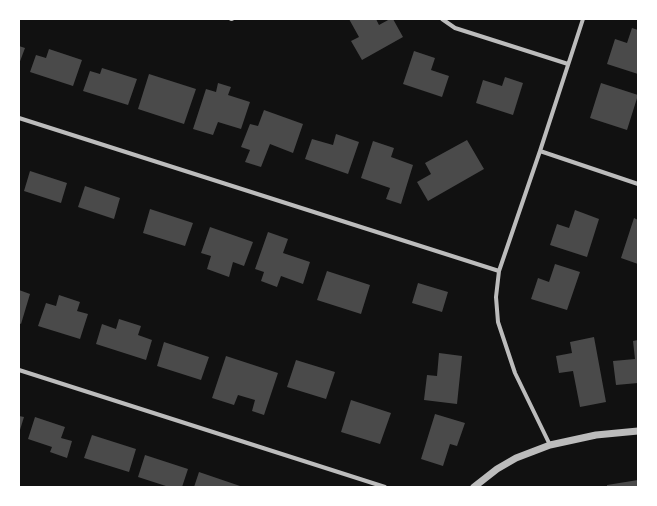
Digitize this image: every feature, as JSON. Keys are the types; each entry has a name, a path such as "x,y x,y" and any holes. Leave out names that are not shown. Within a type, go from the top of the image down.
{"street":[{"path":"442,19 455,28 568,64"},
{"path":"550,446 515,373 498,322 496,297 499,271 583,19"},
{"path":"19,118 499,271"},
{"path":"540,151 638,184"},
{"path":"19,370 384,487"},
{"path":"474,487 497,468 516,458 550,446 596,435 638,431"}],"building":[{"path":"349,19 376,19 379,25 393,19 403,37 362,60 351,41 359,37"},
{"path":"632,28 638,30 638,74 607,64 615,39 627,43"},
{"path":"19,46 25,48 19,64"},
{"path":"49,49 82,60 73,86 30,72 36,55 46,58"},
{"path":"414,51 435,58 431,70 449,76 442,97 403,84"},
{"path":"102,68 137,79 128,105 83,91 90,71 100,74"},
{"path":"149,74 196,89 184,124 138,109"},
{"path":"505,77 523,83 513,115 476,103 483,80 502,86"},
{"path":"218,83 231,87 228,95 250,102 241,129 218,122 213,135 193,129 206,89 216,92"},
{"path":"601,83 638,95 627,130 590,118"},
{"path":"264,110 303,124 293,153 270,144 261,167 245,162 250,150 241,147 250,124 258,126"},
{"path":"336,134 359,142 348,174 305,159 312,139 333,145"},
{"path":"467,140 484,169 428,201 417,182 431,174 425,163"},
{"path":"373,141 394,148 391,157 413,165 401,204 386,199 390,188 361,178"},
{"path":"30,171 67,183 61,203 24,191"},
{"path":"85,186 120,198 114,219 78,207"},
{"path":"150,209 193,223 185,246 143,233"},
{"path":"575,210 599,219 587,257 550,245 557,224 569,228"},
{"path":"634,218 638,220 638,264 621,258"},
{"path":"210,227 253,242 244,266 233,262 229,277 207,269 211,256 201,253"},
{"path":"268,232 288,239 283,253 310,262 303,284 281,276 277,287 261,281 264,272 255,269"},
{"path":"555,264 580,272 567,310 531,299 538,278 549,282"},
{"path":"327,271 370,285 361,314 317,300"},
{"path":"418,283 448,292 442,312 412,303"},
{"path":"19,290 30,294 21,324 19,323"},
{"path":"59,295 80,302 77,311 88,314 80,339 38,326 46,303 56,306"},
{"path":"119,319 141,326 138,335 152,340 146,360 96,344 102,324 116,329"},
{"path":"594,337 606,402 580,407 573,371 559,373 556,356 572,353 570,342"},
{"path":"638,340 638,383 616,385 613,361 635,359 633,341"},
{"path":"164,342 209,357 201,380 157,366"},
{"path":"439,353 462,356 457,404 424,400 427,375 437,376"},
{"path":"226,356 278,373 264,415 252,411 255,400 238,395 234,405 212,398"},
{"path":"296,360 335,372 326,399 287,387"},
{"path":"351,400 391,413 380,444 341,432"},
{"path":"435,414 465,423 457,446 450,444 443,466 421,459"},
{"path":"19,416 24,417 19,433"},
{"path":"35,417 65,427 61,438 72,441 67,458 50,452 52,447 28,439"},
{"path":"92,435 136,449 129,472 84,458"},
{"path":"145,455 188,469 182,487 169,487 138,477"},
{"path":"199,472 243,487 194,487"},
{"path":"638,480 638,487 607,487 607,485"}]}
